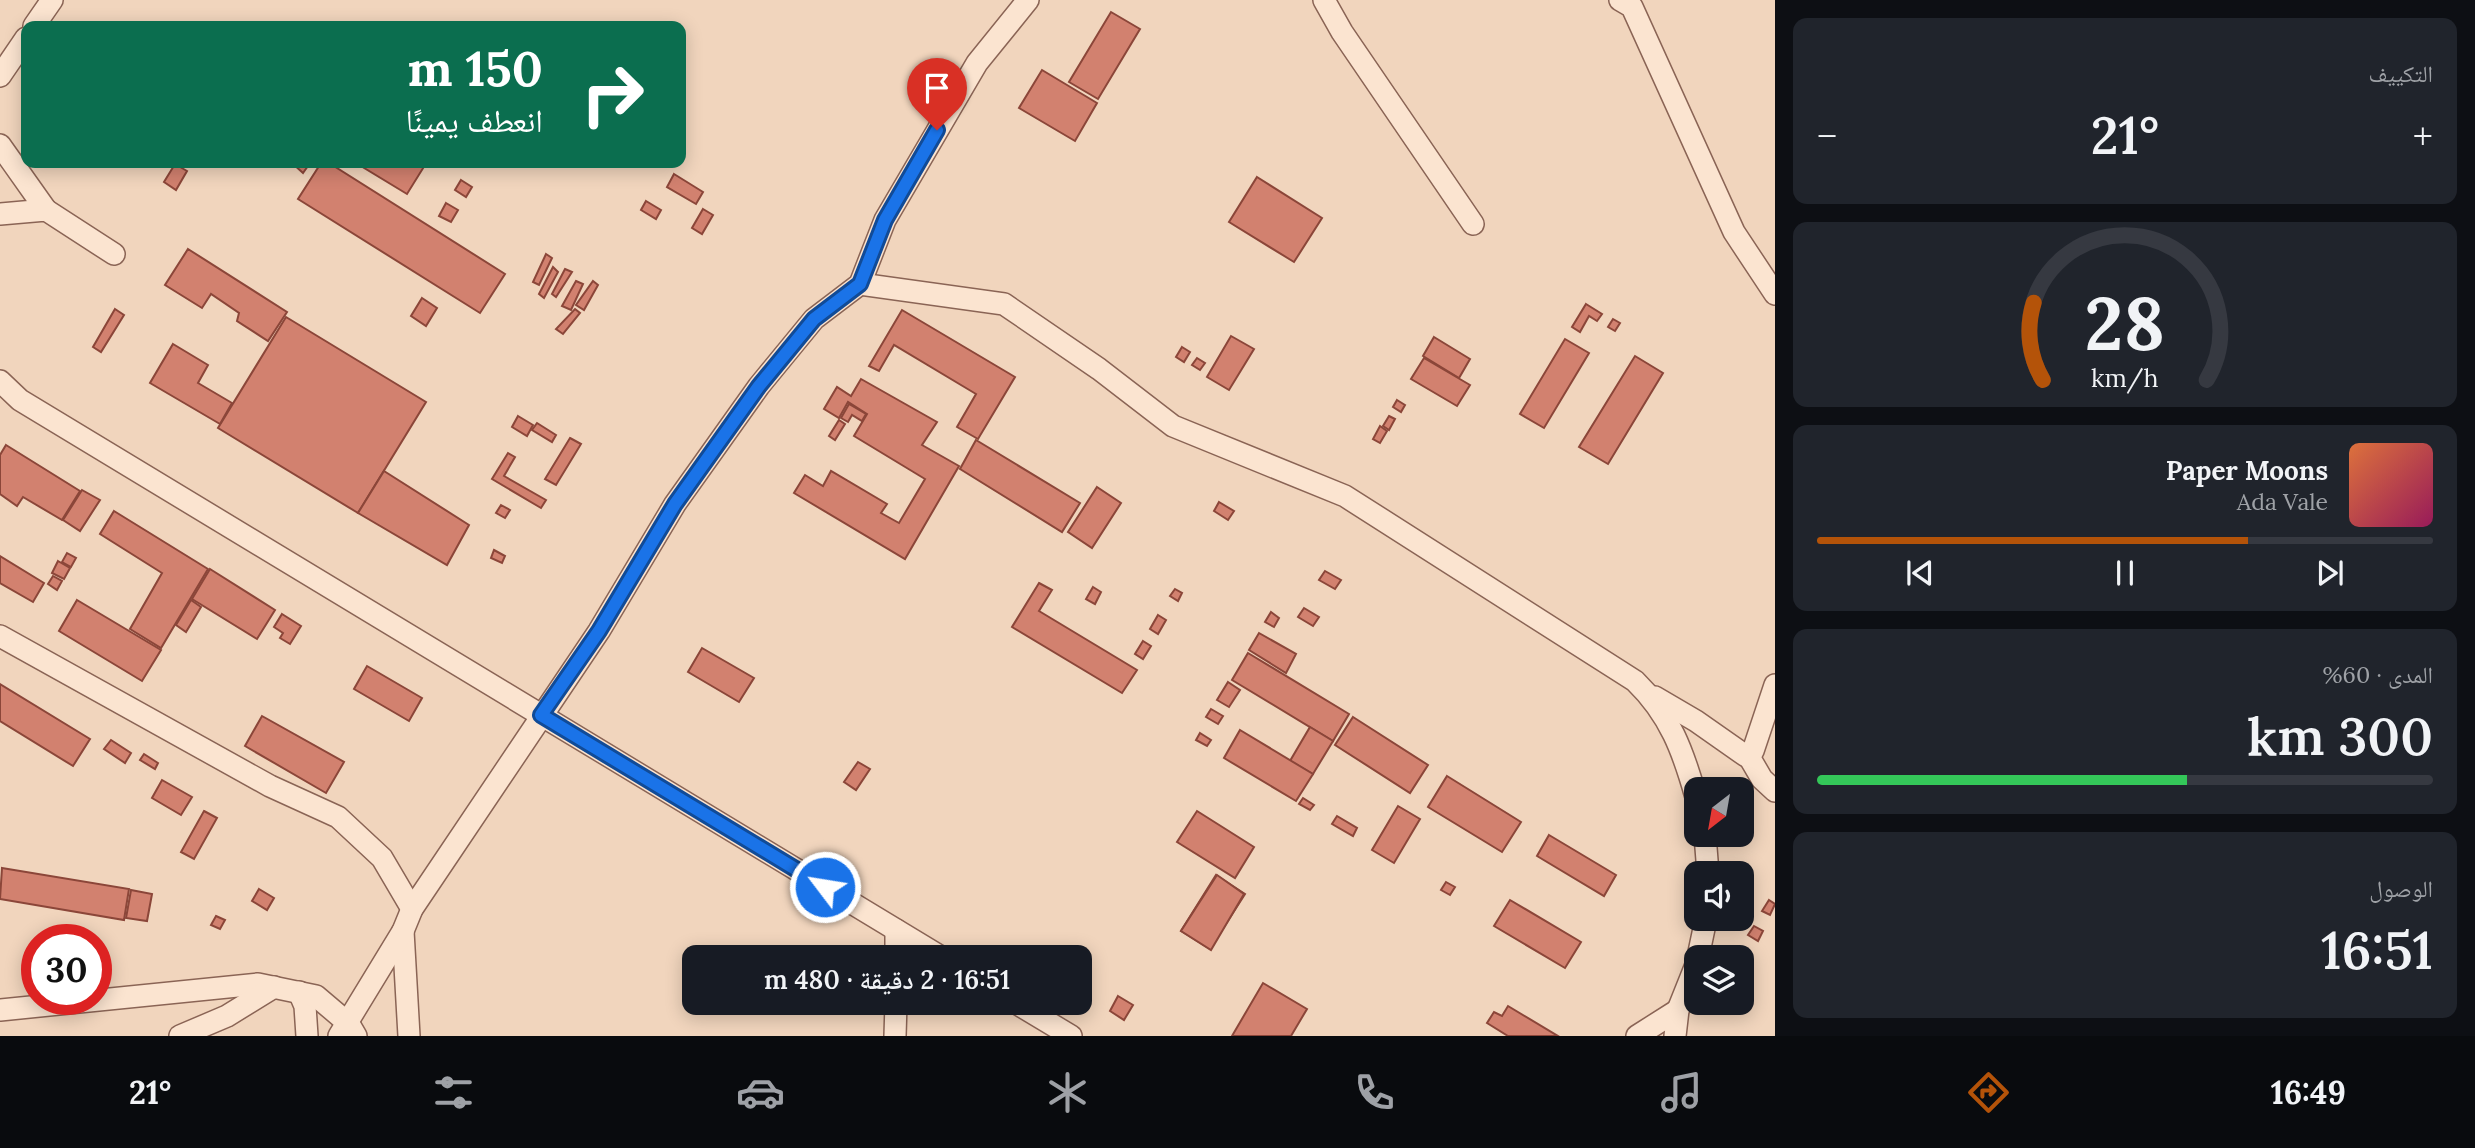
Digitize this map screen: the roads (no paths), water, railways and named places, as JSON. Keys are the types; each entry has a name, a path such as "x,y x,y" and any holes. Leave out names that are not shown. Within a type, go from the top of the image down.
{"street":[{"path":"37,21 52,0"},
{"path":"0,1010 258,984 316,996 348,1032 403,932 412,909 599,631 675,504 759,386 814,319 860,284 885,220 957,96 977,63 1028,0"},
{"path":"1324,0 1342,32 1473,224"},
{"path":"1620,0 1632,8 1734,232 1775,295"},
{"path":"0,76 21,45"},
{"path":"0,145 46,211 114,254"},
{"path":"0,214 46,211"},
{"path":"860,284 1004,304 1099,369 1173,426 1345,496 1623,671 1647,692 1748,755 1762,779 1775,791"},
{"path":"0,381 20,400 921,945"},
{"path":"0,636 270,786 338,817 382,858 412,909"},
{"path":"1748,755 1753,751 1775,685"},
{"path":"1647,692 1677,736 1690,777"},
{"path":"896,930 896,945"},
{"path":"403,932 409,1036"},
{"path":"180,1036 227,1016 274,987"},
{"path":"299,992 305,1006 307,1036"},
{"path":"1675,1036 1678,1010 1684,995"},
{"path":"1637,1036 1678,1010"},
{"path":"895,1036 896,1015"},
{"path":"1036,1015 1071,1036"}]}
